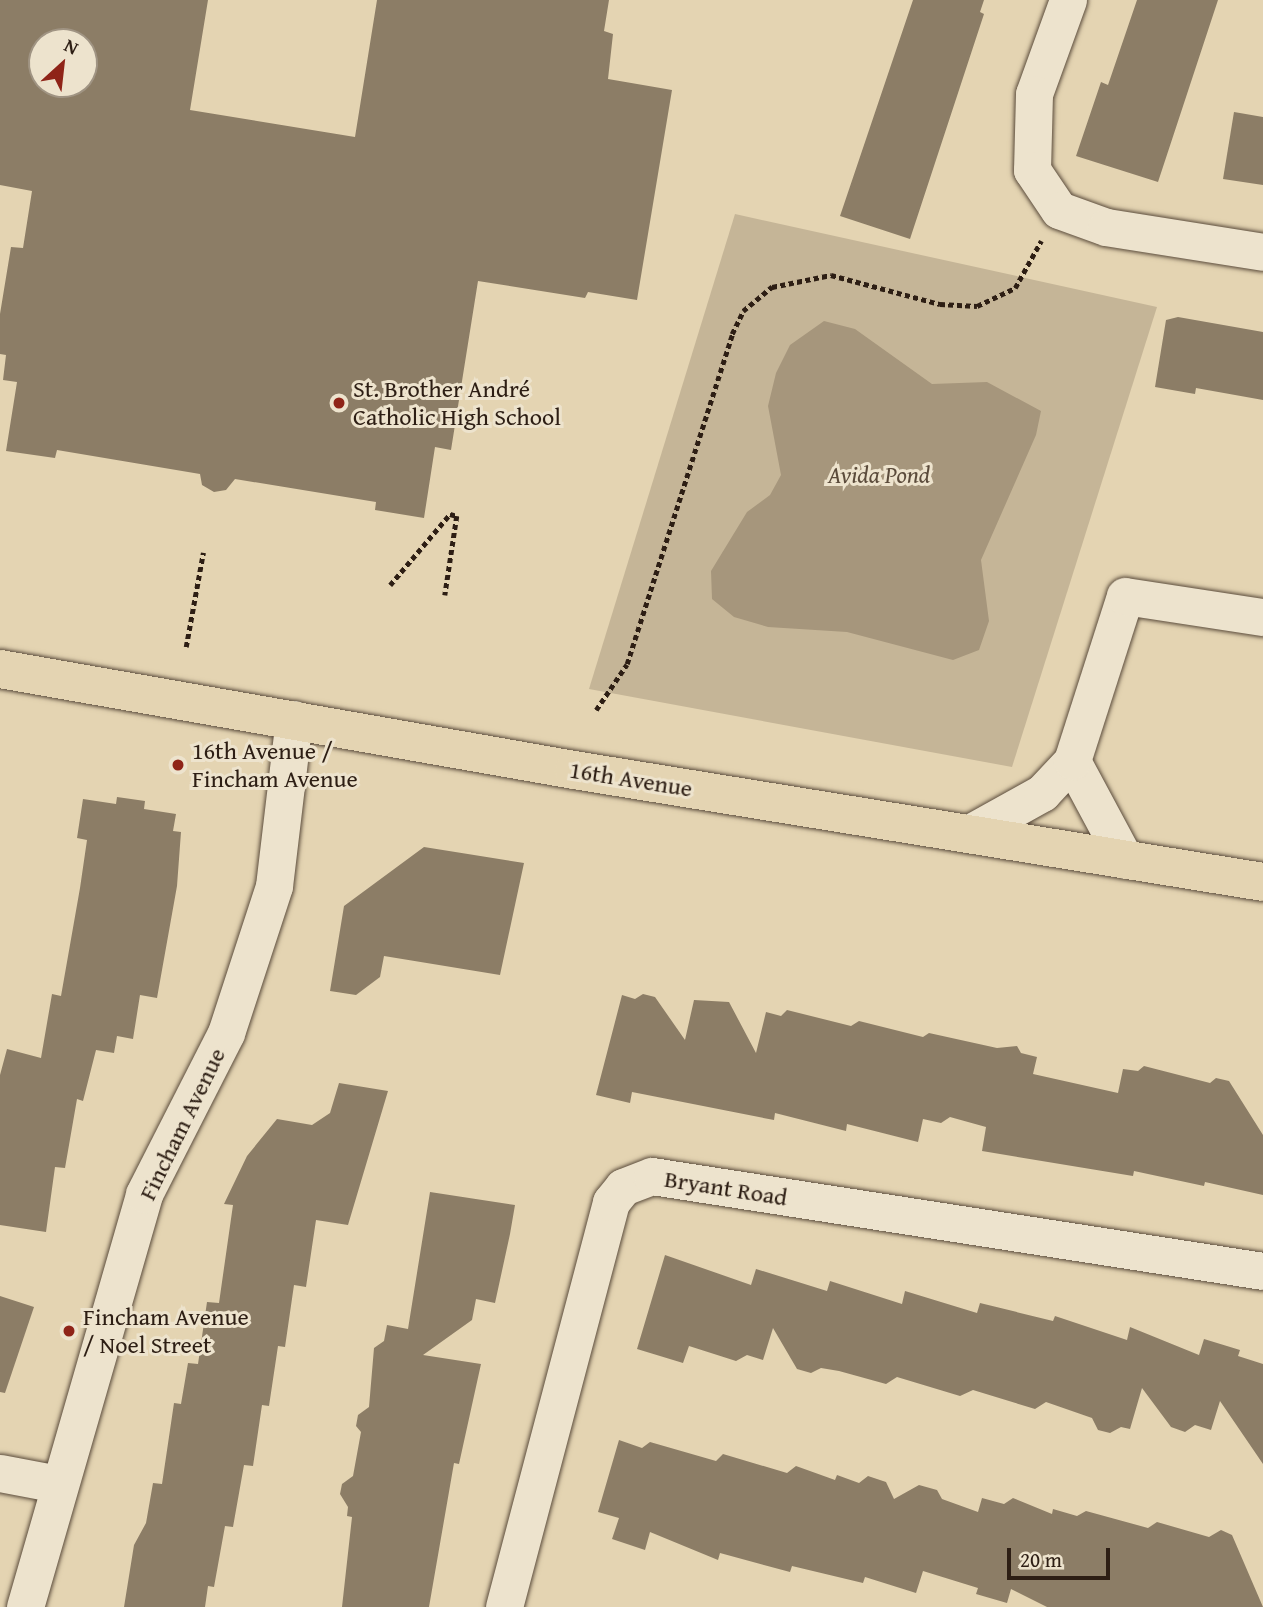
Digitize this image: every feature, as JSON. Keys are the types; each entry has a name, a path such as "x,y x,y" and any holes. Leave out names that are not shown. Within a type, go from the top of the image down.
{"main road":[{"name":"16th Avenue","path":"0,669 1263,882"}],"street":[{"path":"1068,0 1034,94 1032,170 1059,210 1106,227 1263,252"},
{"path":"968,834 1042,793 1072,761 1125,596 1263,617"},
{"name":"Fincham Avenue","path":"25,1607 144,1194 226,1033 274,886 294,719"},
{"path":"1072,761 1125,860"},
{"name":"Bryant Road","path":"504,1607 611,1202 623,1187 652,1176 1263,1271"},
{"path":"0,1473 58,1485"}],"path":[{"path":"596,710 626,664 728,347 743,311 772,287 831,275 940,304 977,306 1015,288 1059,210"},
{"path":"390,585 450,514 457,516 445,594"},
{"path":"186,648 203,553"}],"green space":[{"name":"Avida Pond","path":"735,214 1157,307 1012,767 589,689"}],"shaded area":[{"name":"Avida Pond","path":"824,321 855,329 932,384 987,382 1041,411 1036,435 981,560 989,621 979,650 953,660 847,632 768,627 734,617 712,599 711,571 747,512 770,495 781,475 768,406 776,373 790,345"}],"building":[{"path":"0,0 208,0 190,110 355,137 377,0 609,0 604,31 613,34 608,79 672,90 637,300 588,292 585,298 478,281 451,450 435,447 424,518 375,510 376,502 235,479 226,490 214,492 202,485 200,474 57,450 55,458 6,451 17,382 3,380 6,355 0,354 0,314 11,247 23,248 32,191 0,185"},
{"path":"913,0 984,0 980,12 984,14 910,239 840,216"},
{"path":"1137,0 1218,0 1158,182 1076,156 1101,82 1108,85"},
{"path":"1234,112 1263,117 1263,185 1223,179"},
{"path":"1178,317 1263,332 1263,400 1196,388 1195,394 1155,387 1166,320"},
{"path":"117,797 145,801 144,809 176,814 173,831 181,832 177,886 157,998 140,995 133,1039 117,1036 114,1053 96,1050 83,1101 77,1099 65,1168 55,1167 46,1232 0,1225 0,1075 7,1049 41,1058 52,994 61,996 80,888 87,840 77,838 83,799 116,804"},
{"path":"424,847 524,863 500,975 384,956 380,977 356,995 330,991 344,906"},
{"path":"643,994 655,997 685,1040 694,1000 729,1002 756,1053 766,1012 781,1016 787,1010 851,1026 859,1021 923,1037 929,1033 997,1048 1017,1046 1021,1053 1037,1057 1033,1074 1118,1093 1123,1069 1138,1071 1144,1066 1210,1083 1216,1078 1229,1081 1263,1135 1263,1195 1205,1182 1204,1186 1134,1171 1133,1176 982,1151 986,1127 950,1117 941,1123 923,1119 918,1142 847,1124 846,1131 775,1113 774,1120 632,1092 630,1103 596,1095 622,995 635,999"},
{"path":"339,1083 388,1091 348,1225 316,1220 306,1287 294,1285 285,1347 278,1346 269,1406 262,1405 253,1466 244,1465 233,1527 225,1526 214,1587 208,1586 205,1607 124,1607 134,1545 146,1523 153,1483 162,1484 174,1403 181,1404 188,1363 198,1364 207,1302 219,1303 233,1205 224,1204 247,1156 277,1119 312,1125 330,1113"},
{"path":"430,1192 515,1205 510,1234 495,1303 476,1299 472,1320 423,1355 481,1364 459,1464 454,1463 429,1607 342,1607 352,1517 347,1516 348,1507 340,1494 342,1484 353,1476 361,1432 356,1426 358,1415 369,1407 374,1348 384,1341 387,1325 408,1329"},
{"path":"665,1255 751,1285 756,1269 827,1291 830,1281 902,1304 905,1291 977,1313 980,1303 1053,1321 1055,1316 1127,1340 1130,1327 1199,1355 1204,1339 1240,1350 1238,1356 1263,1364 1263,1464 1220,1401 1211,1430 1195,1425 1185,1432 1171,1427 1142,1388 1130,1429 1121,1427 1110,1433 1098,1430 1092,1418 1046,1402 1035,1409 973,1390 960,1396 897,1377 886,1384 839,1371 821,1368 811,1373 797,1369 773,1328 763,1360 747,1355 736,1361 689,1346 683,1363 637,1349"},
{"path":"0,1296 34,1307 5,1393 0,1392"},
{"path":"619,1440 642,1448 650,1442 716,1461 723,1454 787,1473 796,1466 835,1480 837,1475 859,1483 868,1476 886,1482 894,1499 919,1485 937,1490 942,1499 978,1512 982,1498 1004,1504 1013,1498 1052,1514 1053,1509 1077,1516 1086,1511 1148,1528 1157,1522 1209,1537 1221,1530 1232,1535 1263,1607 1047,1607 1011,1589 1007,1603 976,1594 978,1588 923,1571 916,1593 865,1577 863,1583 792,1566 790,1572 720,1553 718,1560 650,1532 645,1550 612,1539 619,1518 598,1512"}],"place":[{"name":"St. Brother André Catholic High School","path":"339,403"},
{"name":"16th Avenue / Fincham Avenue","path":"178,765"},
{"name":"Fincham Avenue / Noel Street","path":"69,1331"}]}
